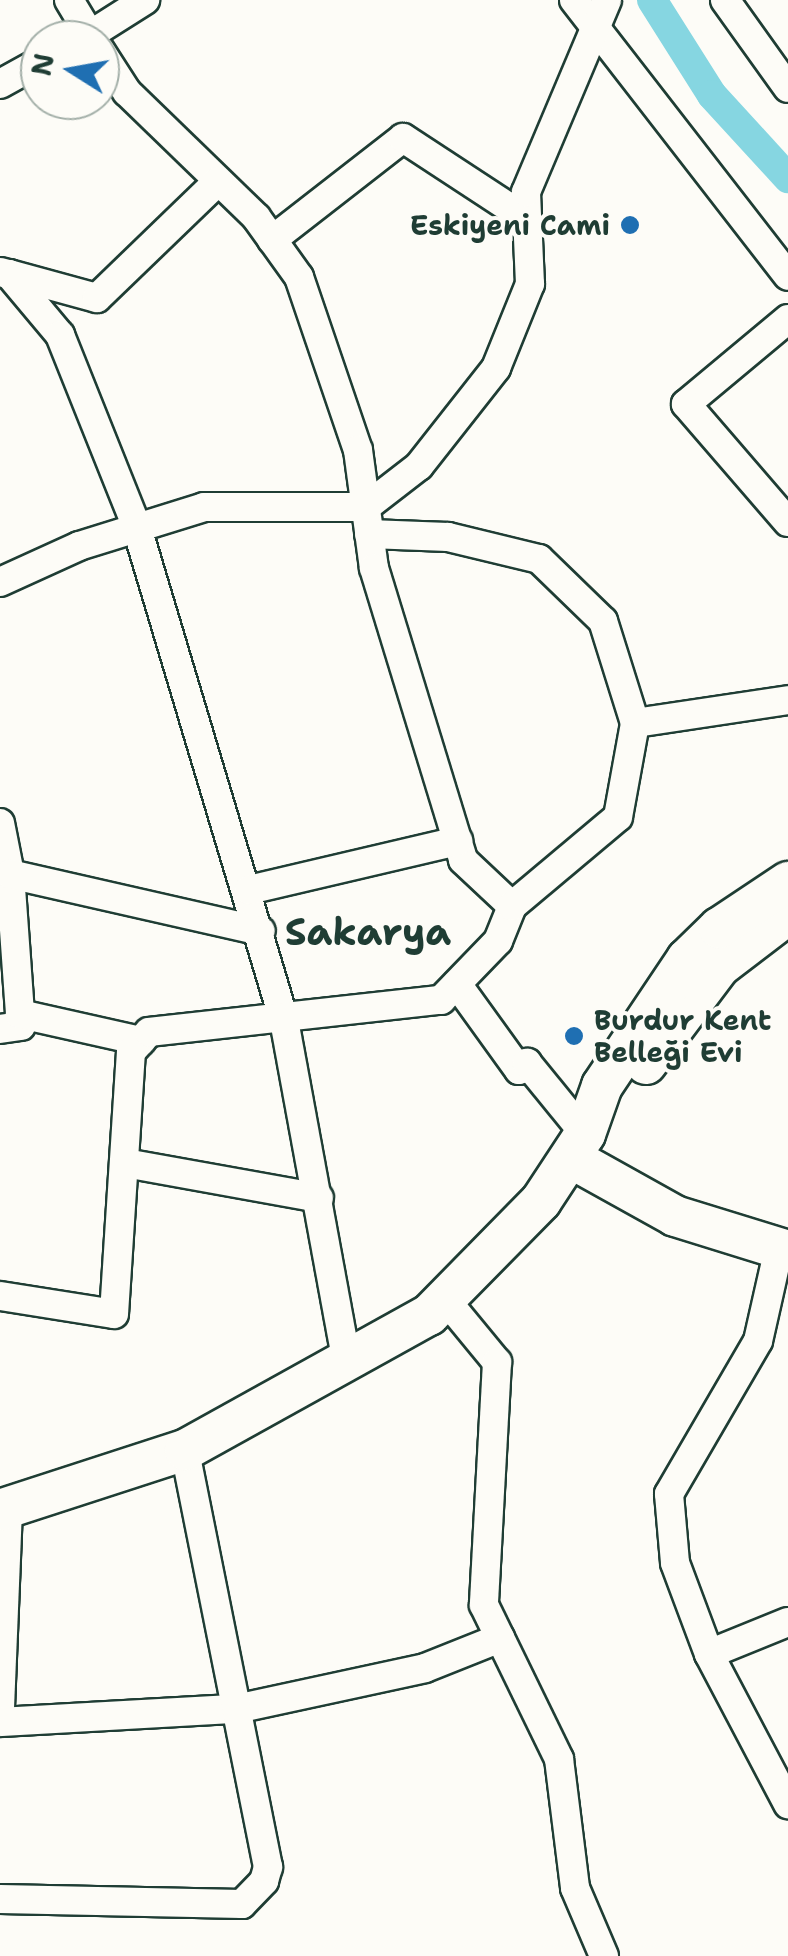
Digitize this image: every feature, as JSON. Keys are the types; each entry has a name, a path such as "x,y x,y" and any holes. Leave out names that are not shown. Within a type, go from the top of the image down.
{"main road":[{"path":"578,1146 602,1086 654,999 719,928 788,882"},
{"path":"4,1508 185,1450 347,1363 445,1299 541,1201 578,1146 623,1098 718,967 788,914"},
{"path":"578,1146 676,1216 783,1250"}],"street":[{"path":"119,20 145,0"},
{"path":"574,0 788,276"},
{"path":"367,520 419,466 496,368 530,284 526,192 598,32 608,0"},
{"path":"725,0 788,88"},
{"path":"120,82 218,181 272,240 299,277 358,450 367,520 462,860 512,906"},
{"path":"272,240 403,138 528,219"},
{"path":"5,273 97,298 218,181"},
{"path":"5,273 60,335 136,528 249,890 284,1020 320,1198 347,1363"},
{"path":"788,320 686,404 788,522"},
{"path":"0,582 136,528 204,507 367,520 448,537 540,559 603,621 635,723 618,817 512,906 498,941 441,1000 149,1032 130,1052 114,1314 0,1296"},
{"path":"635,723 788,700"},
{"path":"0,823 10,874 10,1022 141,1041"},
{"path":"249,890 458,841"},
{"path":"10,874 261,931"},
{"path":"457,984 519,1070 527,1063 578,1146"},
{"path":"125,1163 320,1198"},
{"path":"783,1250 758,1341 668,1494 675,1563 709,1654 788,1804"},
{"path":"445,1299 497,1362 484,1605 559,1759 575,1888 604,1956"},
{"path":"0,1899 242,1904 268,1866 185,1450"},
{"path":"0,1708 4,1508"},
{"path":"709,1654 788,1622"},
{"path":"0,1722 236,1708 425,1668 500,1638"}],"waterway":[{"path":"652,0 712,95 788,178"}],"place":[{"name":"Eskiyeni Cami","path":"630,225"},
{"name":"Burdur Kent Belleği Evi","path":"574,1036"}],"district":[{"name":"Sakarya","path":"368,932"}]}
